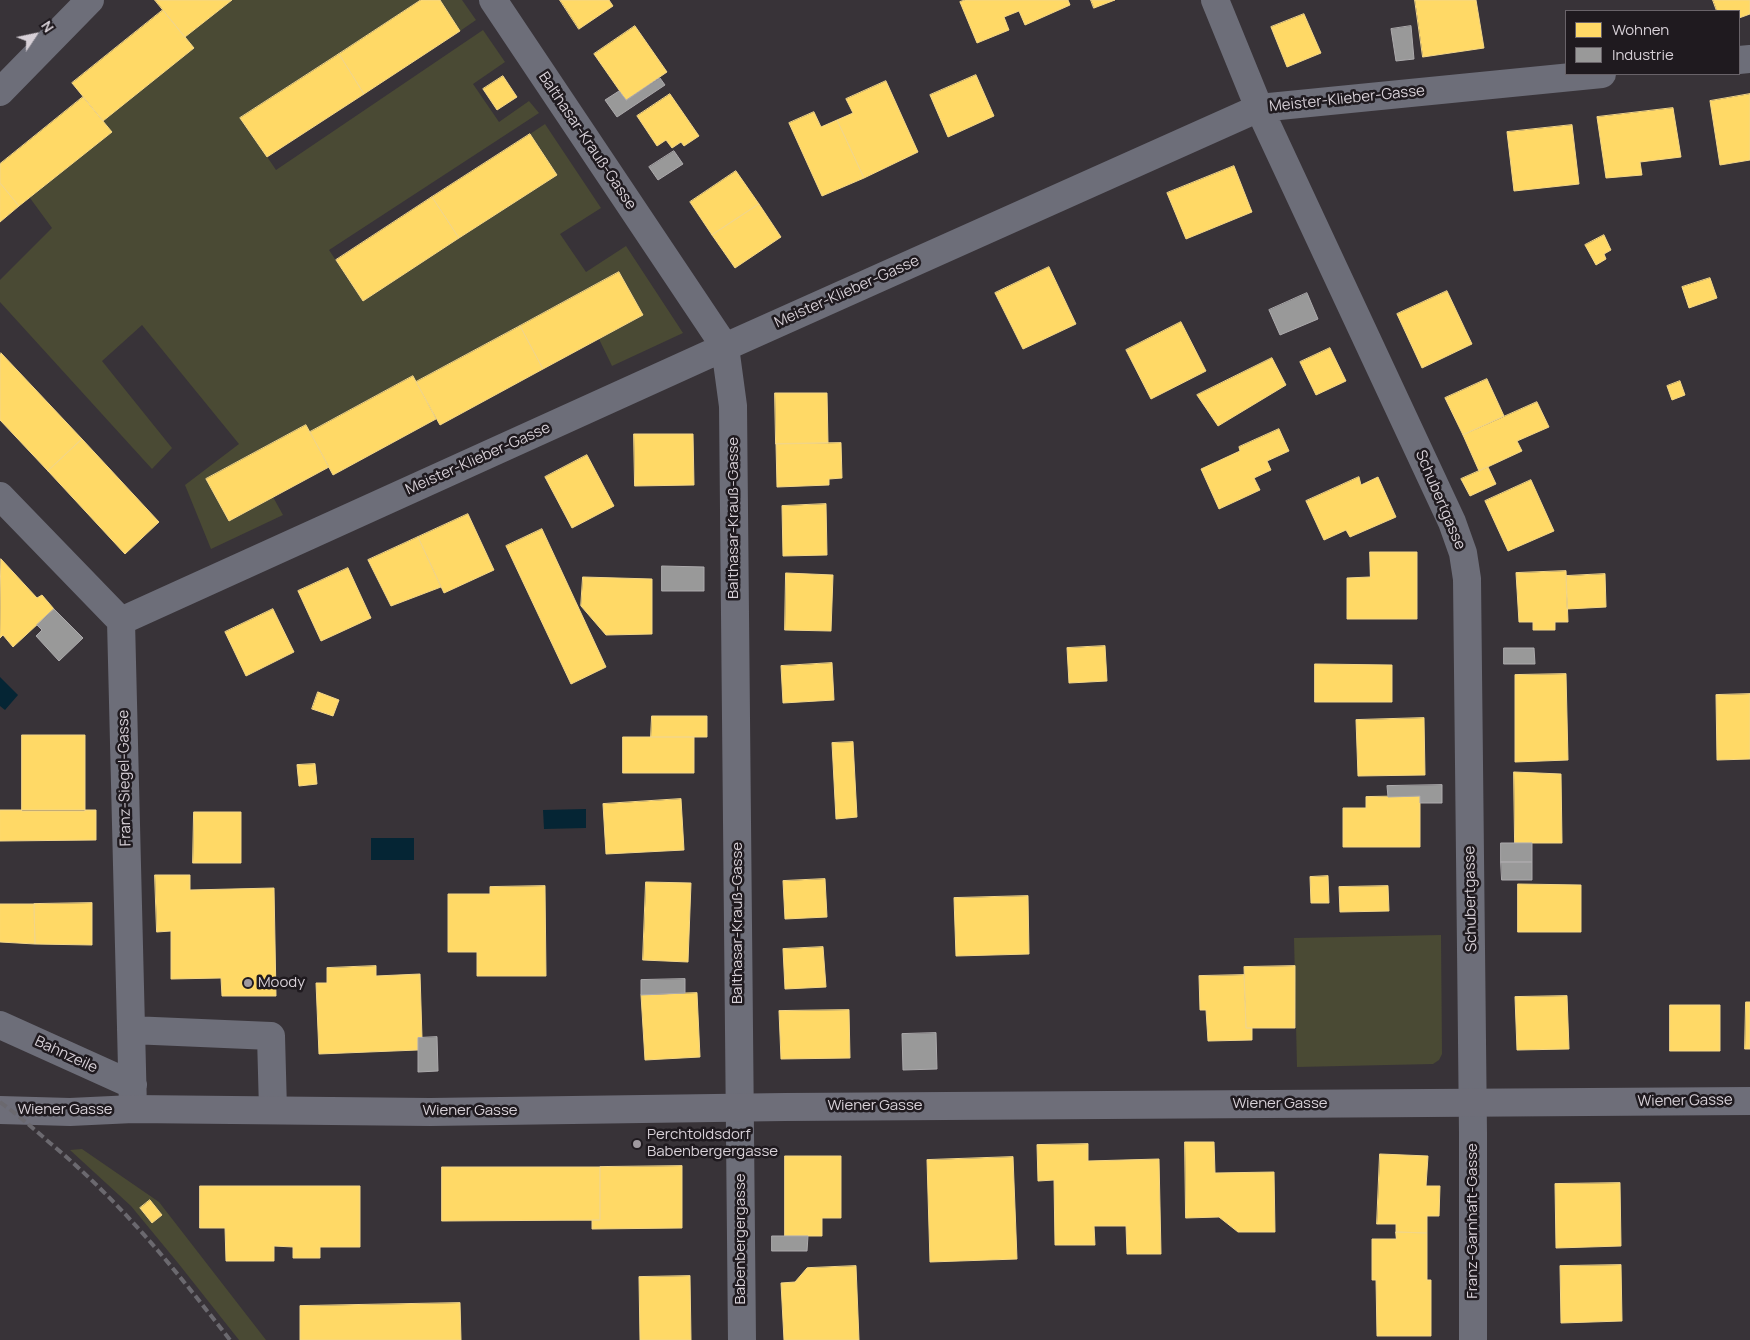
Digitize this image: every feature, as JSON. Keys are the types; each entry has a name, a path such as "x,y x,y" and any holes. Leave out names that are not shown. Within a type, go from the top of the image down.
{"main road":[{"name":"Wiener Gasse","path":"0,1110 70,1112 133,1097 273,1110 430,1112 1750,1101"}],"street":[{"path":"0,92 90,0"},
{"name":"Balthasar-Krauß-Gasse","path":"493,0 725,347 733,406 740,1108"},
{"name":"Schubertgasse","path":"1215,0 1259,108 1452,522 1463,553 1468,579 1473,1102"},
{"name":"Meister-Klieber-Gasse","path":"121,621 725,347 1259,108 1592,75"},
{"path":"0,496 121,621"},
{"name":"Franz-Siegel-Gasse","path":"121,621 133,1097"},
{"name":"Bahnzeile","path":"0,1025 133,1097"},
{"path":"131,1030 271,1036 273,1110"},
{"name":"Franz-Garnhaft-Gasse","path":"1472,1340 1473,1102"},
{"name":"Babenbergergasse","path":"740,1108 742,1340"}],"green space":[{"path":"232,0 421,0 241,118 276,170 483,30 505,62 473,84 499,122 529,101 539,113 329,250 363,301 556,175 530,134 545,124 601,208 560,234 586,272 626,246 683,333 612,366 599,339 643,315 619,272 416,382 412,376 310,432 207,480 229,521 273,497 283,515 211,549 185,485 239,444 142,325 102,361 172,448 152,469 0,302 0,280 52,228 30,198 111,132 103,121 193,49 185,37"},
{"path":"440,0 462,0 476,20 460,31"},
{"path":"1441,935 1442,1054 1439,1060 1433,1064 1297,1067 1294,938"},
{"path":"82,1149 159,1202 266,1340 239,1340 131,1206 70,1150"}],"water":[{"path":"0,677 18,695 5,710 0,706"},
{"path":"586,809 586,828 544,829 543,810"},
{"path":"371,838 414,838 414,860 371,860"}],"building: Wohnen":[{"path":"155,0 232,0 185,37"},
{"path":"421,0 440,0 460,31 364,94 339,54"},
{"path":"560,0 609,0 613,6 579,29"},
{"path":"965,0 1068,0 1070,5 1025,25 1019,11 1004,17 1009,30 977,43 960,2"},
{"path":"1091,0 1115,0 1094,8"},
{"path":"1415,0 1476,0 1484,48 1423,57"},
{"path":"1713,0 1750,0 1750,14 1740,18 1740,10 1717,10"},
{"path":"163,10 194,48 103,121 72,83"},
{"path":"1304,14 1321,53 1287,67 1271,27"},
{"path":"635,26 667,72 626,100 594,54"},
{"path":"339,54 364,94 267,157 240,118"},
{"path":"976,75 994,116 948,137 930,95"},
{"path":"503,76 517,97 497,110 483,89"},
{"path":"886,81 918,152 864,178 837,120 853,113 846,99"},
{"path":"670,94 699,136 684,146 681,142 672,148 666,140 657,146 637,116"},
{"path":"1750,94 1750,160 1720,165 1710,101"},
{"path":"83,97 112,132 19,206 0,183 0,164"},
{"path":"1673,108 1681,157 1640,162 1642,175 1606,178 1597,117"},
{"path":"814,112 821,127 837,120 864,178 822,196 789,123"},
{"path":"1572,125 1579,184 1514,191 1507,132"},
{"path":"530,134 557,175 459,238 432,197"},
{"path":"1234,166 1252,212 1186,239 1167,193"},
{"path":"736,171 759,204 712,235 690,202"},
{"path":"0,183 19,206 0,222"},
{"path":"432,197 459,238 363,301 336,260"},
{"path":"759,204 781,237 735,268 712,235"},
{"path":"1604,235 1611,250 1604,254 1606,259 1596,265 1585,245"},
{"path":"1049,267 1076,324 1023,349 995,293"},
{"path":"619,272 643,315 543,369 520,326"},
{"path":"1710,278 1717,298 1689,308 1682,287"},
{"path":"1447,291 1472,344 1422,368 1397,314"},
{"path":"1181,322 1206,371 1151,399 1126,350"},
{"path":"520,326 543,369 440,425 416,382"},
{"path":"1330,348 1346,381 1316,395 1300,362"},
{"path":"1,353 82,439 48,471 0,420"},
{"path":"1272,358 1286,385 1218,426 1197,395"},
{"path":"413,376 436,419 333,475 310,432"},
{"path":"1487,379 1504,416 1463,435 1445,398"},
{"path":"1680,381 1685,395 1672,400 1667,386"},
{"path":"775,393 827,393 828,443 776,444"},
{"path":"1537,402 1549,427 1517,441 1522,451 1479,471 1463,435"},
{"path":"306,425 329,467 229,521 206,479"},
{"path":"1279,429 1289,451 1267,461 1271,470 1254,478 1260,490 1219,509 1201,469 1240,451 1239,447"},
{"path":"634,434 693,434 694,485 635,486"},
{"path":"82,439 159,522 125,554 48,471"},
{"path":"841,443 842,478 829,479 829,485 777,487 776,444"},
{"path":"587,455 614,506 572,528 545,477"},
{"path":"1488,467 1496,484 1470,496 1461,479"},
{"path":"1359,477 1361,485 1378,477 1396,517 1350,537 1346,530 1324,540 1306,501"},
{"path":"1531,480 1554,531 1508,551 1485,501"},
{"path":"826,504 827,555 783,556 782,506"},
{"path":"468,514 494,570 444,593 418,537"},
{"path":"542,529 606,667 571,684 506,546"},
{"path":"418,537 441,587 391,606 368,560"},
{"path":"1370,552 1417,552 1417,619 1347,619 1347,578 1370,577"},
{"path":"1,559 37,598 42,595 54,609 13,647 3,635 0,638"},
{"path":"348,568 371,618 321,641 298,591"},
{"path":"1566,571 1568,622 1555,622 1555,630 1533,630 1533,622 1519,622 1516,573"},
{"path":"786,573 833,575 831,631 785,630"},
{"path":"1605,574 1606,607 1567,609 1566,576"},
{"path":"583,577 652,579 652,634 606,635 581,606"},
{"path":"273,609 294,652 246,676 225,632"},
{"path":"1105,646 1107,681 1069,683 1067,648"},
{"path":"832,663 834,700 783,703 781,666"},
{"path":"1315,664 1392,665 1392,702 1315,702"},
{"path":"1566,674 1568,760 1515,762 1515,675"},
{"path":"318,692 339,700 333,716 312,709"},
{"path":"1750,694 1750,759 1717,760 1716,695"},
{"path":"652,716 707,716 707,737 651,737"},
{"path":"1424,718 1425,775 1358,776 1356,720"},
{"path":"22,735 85,735 85,811 22,811"},
{"path":"623,737 694,737 694,773 623,773"},
{"path":"853,742 857,817 836,819 832,743"},
{"path":"315,764 317,784 299,786 297,765"},
{"path":"1514,772 1561,774 1562,843 1515,843"},
{"path":"1420,796 1420,847 1343,847 1343,808 1366,808 1366,797"},
{"path":"681,799 684,850 606,854 603,804"},
{"path":"0,810 96,810 96,840 0,841"},
{"path":"194,812 241,812 241,863 193,863"},
{"path":"155,875 190,875 190,890 274,888 276,996 222,996 221,978 171,979 171,931 157,932"},
{"path":"1328,876 1329,903 1311,903 1310,877"},
{"path":"825,879 827,917 785,919 783,881"},
{"path":"646,882 691,883 688,962 643,960"},
{"path":"1518,884 1581,885 1581,932 1518,932"},
{"path":"545,886 546,976 477,976 477,952 448,952 448,894 490,894 490,887"},
{"path":"1388,886 1389,911 1340,912 1339,887"},
{"path":"1028,896 1029,954 956,956 954,898"},
{"path":"92,903 92,945 35,944 34,904"},
{"path":"0,904 34,904 35,944 0,942"},
{"path":"823,947 826,987 785,989 783,949"},
{"path":"376,966 376,976 420,974 422,1038 418,1038 418,1050 319,1054 316,983 327,983 327,968"},
{"path":"1295,966 1295,1028 1246,1028 1244,967"},
{"path":"1244,975 1246,1028 1252,1028 1252,1040 1208,1041 1206,1010 1200,1010 1199,976"},
{"path":"697,993 700,1057 645,1060 641,995"},
{"path":"1567,996 1569,1049 1517,1050 1515,997"},
{"path":"1746,1002 1750,1002 1750,1049 1745,1049"},
{"path":"1670,1005 1720,1005 1720,1051 1670,1051"},
{"path":"849,1010 850,1058 781,1059 779,1011"},
{"path":"1185,1142 1214,1142 1215,1173 1274,1172 1275,1232 1238,1232 1219,1217 1186,1218"},
{"path":"1088,1144 1088,1161 1159,1159 1161,1254 1127,1254 1126,1226 1094,1226 1095,1245 1055,1245 1054,1180 1038,1181 1037,1145"},
{"path":"1380,1154 1428,1156 1426,1186 1440,1186 1439,1216 1427,1216 1427,1233 1396,1232 1396,1224 1377,1224"},
{"path":"785,1156 841,1156 841,1218 822,1218 822,1236 785,1236"},
{"path":"1013,1157 1017,1259 930,1262 927,1160"},
{"path":"682,1166 682,1228 592,1229 592,1220 600,1220 600,1167"},
{"path":"442,1167 600,1167 600,1220 442,1221"},
{"path":"1620,1183 1621,1246 1556,1248 1555,1184"},
{"path":"200,1186 360,1186 360,1247 320,1247 320,1258 293,1258 293,1247 274,1246 274,1261 226,1261 225,1228 200,1228"},
{"path":"150,1200 162,1215 152,1223 140,1208"},
{"path":"1396,1232 1427,1233 1427,1280 1431,1280 1431,1336 1377,1336 1376,1280 1372,1280 1372,1239 1396,1239"},
{"path":"1621,1265 1622,1321 1561,1323 1560,1266"},
{"path":"856,1266 859,1340 784,1340 781,1283 795,1282 807,1268"},
{"path":"690,1276 691,1340 640,1340 639,1277"},
{"path":"460,1303 461,1340 300,1340 300,1306"}],"building: Industrie":[{"path":"1411,26 1414,59 1396,61 1391,29"},
{"path":"660,78 665,85 617,117 605,100 619,91 626,100"},
{"path":"674,151 683,164 658,180 649,167"},
{"path":"1307,293 1318,319 1280,335 1269,310"},
{"path":"662,566 704,567 704,591 662,591"},
{"path":"54,609 83,638 59,661 36,636 42,630 37,625"},
{"path":"1504,648 1534,648 1535,664 1504,664"},
{"path":"1442,785 1442,803 1420,803 1420,796 1388,797 1387,786"},
{"path":"1501,843 1532,843 1532,862 1501,862"},
{"path":"1501,862 1532,862 1532,880 1502,880"},
{"path":"685,979 685,993 641,995 641,980"},
{"path":"936,1033 937,1069 903,1070 902,1034"},
{"path":"437,1037 438,1071 418,1072 418,1038"},
{"path":"772,1236 808,1236 807,1251 772,1251"}],"railway":[{"path":"0,1102 76,1165 123,1212 188,1287 230,1340"}],"place":[{"name":"Moody","path":"248,983"},
{"name":"Perchtoldsdorf Babenbergergasse","path":"637,1144"}]}
